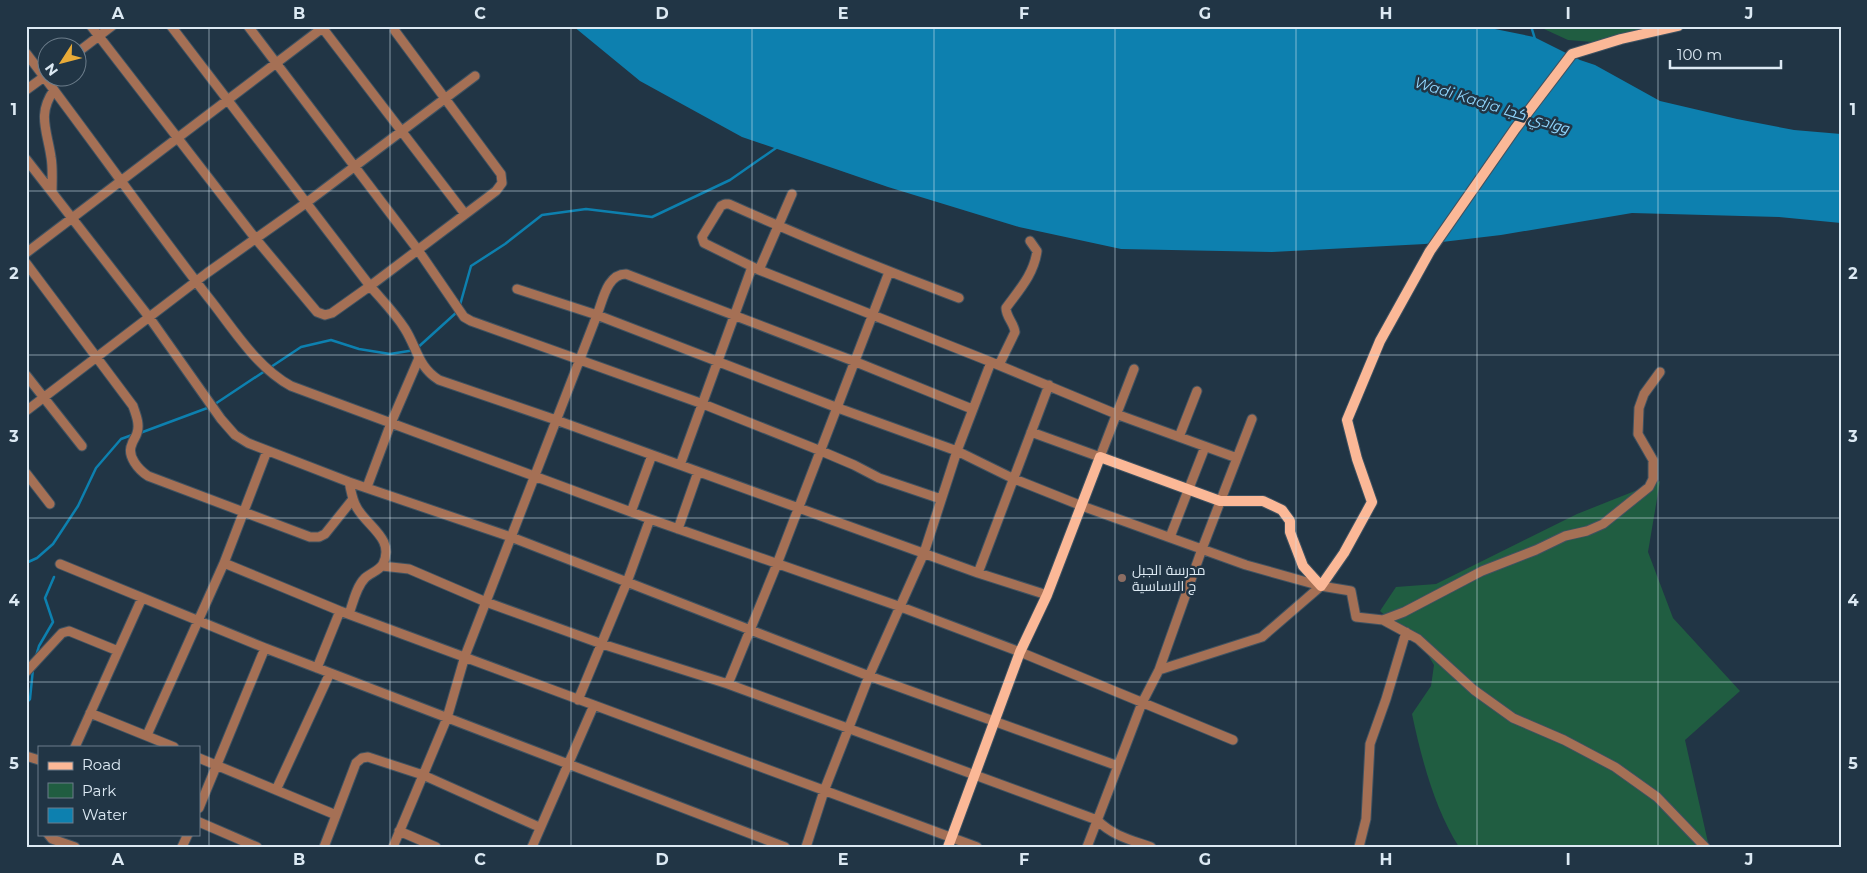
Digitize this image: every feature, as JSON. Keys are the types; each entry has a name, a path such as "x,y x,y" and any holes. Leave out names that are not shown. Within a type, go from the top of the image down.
{"main road":[{"path":"950,842 1020,652 1047,595 1100,458 1220,501 1263,501 1282,510 1290,521 1290,532 1303,566 1321,586 1344,553 1372,502 1357,459 1347,420 1380,341 1430,251 1515,129 1572,54 1621,39 1678,26"}],"street":[{"path":"91,26 255,238 316,312 325,315 332,313 370,286 496,191 502,183 501,174 395,31"},
{"path":"88,44 112,26"},
{"path":"172,26 370,286 398,318 407,331 419,358 429,374 439,380 556,420 978,573 1047,595"},
{"path":"248,26 353,167 418,250 464,317 579,361 703,404 821,451 879,478 940,499"},
{"path":"26,253 323,27 400,131 465,214"},
{"path":"26,53 38,67"},
{"path":"26,411 196,281 306,203 475,76"},
{"path":"26,90 38,82"},
{"path":"52,192 52,160 44,121 47,100 54,90 196,281 255,356 276,378 291,386 650,519 1020,652 1233,740"},
{"path":"26,159 149,317 221,419 235,434 248,443 349,482 511,537 869,676 1118,766"},
{"path":"680,465 735,316 792,194"},
{"path":"959,298 889,272 725,204 721,206 702,237 704,243 756,269 995,363 1116,414 1237,458"},
{"path":"806,847 824,791 869,676 924,553 940,499 972,410 995,363 1015,332 1006,313 1006,308 1027,279 1036,261 1037,250 1030,241"},
{"path":"26,263 133,406 138,420 138,434 131,445 130,454 138,468 148,476 310,537 319,537 330,528 353,499"},
{"path":"728,684 752,630 889,272"},
{"path":"393,847 447,718 465,656 597,315 611,281 620,274 626,274 856,362 972,410"},
{"path":"517,288 597,315 838,408 957,451 1012,478 1082,506 1246,565 1321,586 1351,591 1356,617 1383,620 1406,632 1418,639 1474,690 1513,718 1564,740 1615,766 1657,797 1705,847"},
{"path":"366,488 419,358"},
{"path":"1031,432 1100,458 1134,369"},
{"path":"1383,620 1404,612 1482,571 1536,550 1565,536 1603,524 1649,487 1653,479 1653,460 1638,434 1639,408 1644,394 1660,372"},
{"path":"26,375 82,446"},
{"path":"978,573 1012,478 1049,386"},
{"path":"1179,437 1197,391"},
{"path":"1087,847 1142,703 1159,670 1202,549 1252,419"},
{"path":"1170,537 1205,447"},
{"path":"147,735 224,563 268,451"},
{"path":"631,512 652,455"},
{"path":"678,529 698,472"},
{"path":"26,473 50,504"},
{"path":"317,668 365,578 382,566 388,552 385,542 358,509 353,499 349,482"},
{"path":"578,700 627,582 650,519"},
{"path":"224,563 345,613 824,791 950,842 977,847"},
{"path":"60,564 265,648 567,764 767,844 785,847"},
{"path":"382,566 409,569 486,602 602,644 728,684 976,774 1098,820 1107,830 1151,847"},
{"path":"1159,670 1262,637 1321,586"},
{"path":"75,746 142,598"},
{"path":"26,672 62,632 69,631 118,651"},
{"path":"1360,847 1366,819 1370,744 1406,632"},
{"path":"200,806 265,648"},
{"path":"276,790 330,673"},
{"path":"532,847 539,827 594,706"},
{"path":"90,713 172,746"},
{"path":"26,756 38,760"},
{"path":"324,847 356,762 368,757 423,775 539,827"},
{"path":"200,758 336,815"},
{"path":"200,822 257,847"},
{"path":"399,831 436,847"},
{"path":"50,836 52,839 75,847"}],"green space":[{"path":"1499,26 1678,26 1605,43 1568,40 1544,29"},
{"path":"1660,481 1648,552 1673,618 1740,691 1685,740 1709,847 1459,847 1436,800 1424,765 1412,714 1431,686 1434,665 1428,655 1380,611 1396,587 1436,584 1577,514"}],"water":[{"name":"Wadi Kadja ووادي كجا","path":"573,26 1480,26 1534,37 1580,60 1595,65 1660,101 1794,130 1841,134 1841,223 1779,217 1632,213 1501,235 1425,244 1272,252 1121,249 1019,227 888,187 742,137 640,81"}],"waterway":[{"path":"1531,26 1535,39"},
{"path":"460,305 471,266 505,244 542,215 586,209 652,217 730,180 776,148"},
{"path":"215,404 301,347 331,340 359,349 390,354 415,350 457,312"},
{"path":"140,433 210,407"},
{"path":"26,563 37,558 53,544 78,506 96,468 121,439 132,435"},
{"path":"36,656 39,646 53,622 45,598 54,577"},
{"path":"26,703 30,699 33,669"}],"place":[{"name":"مدرسة الجبل ج الاساسية","path":"1122,578"}]}
